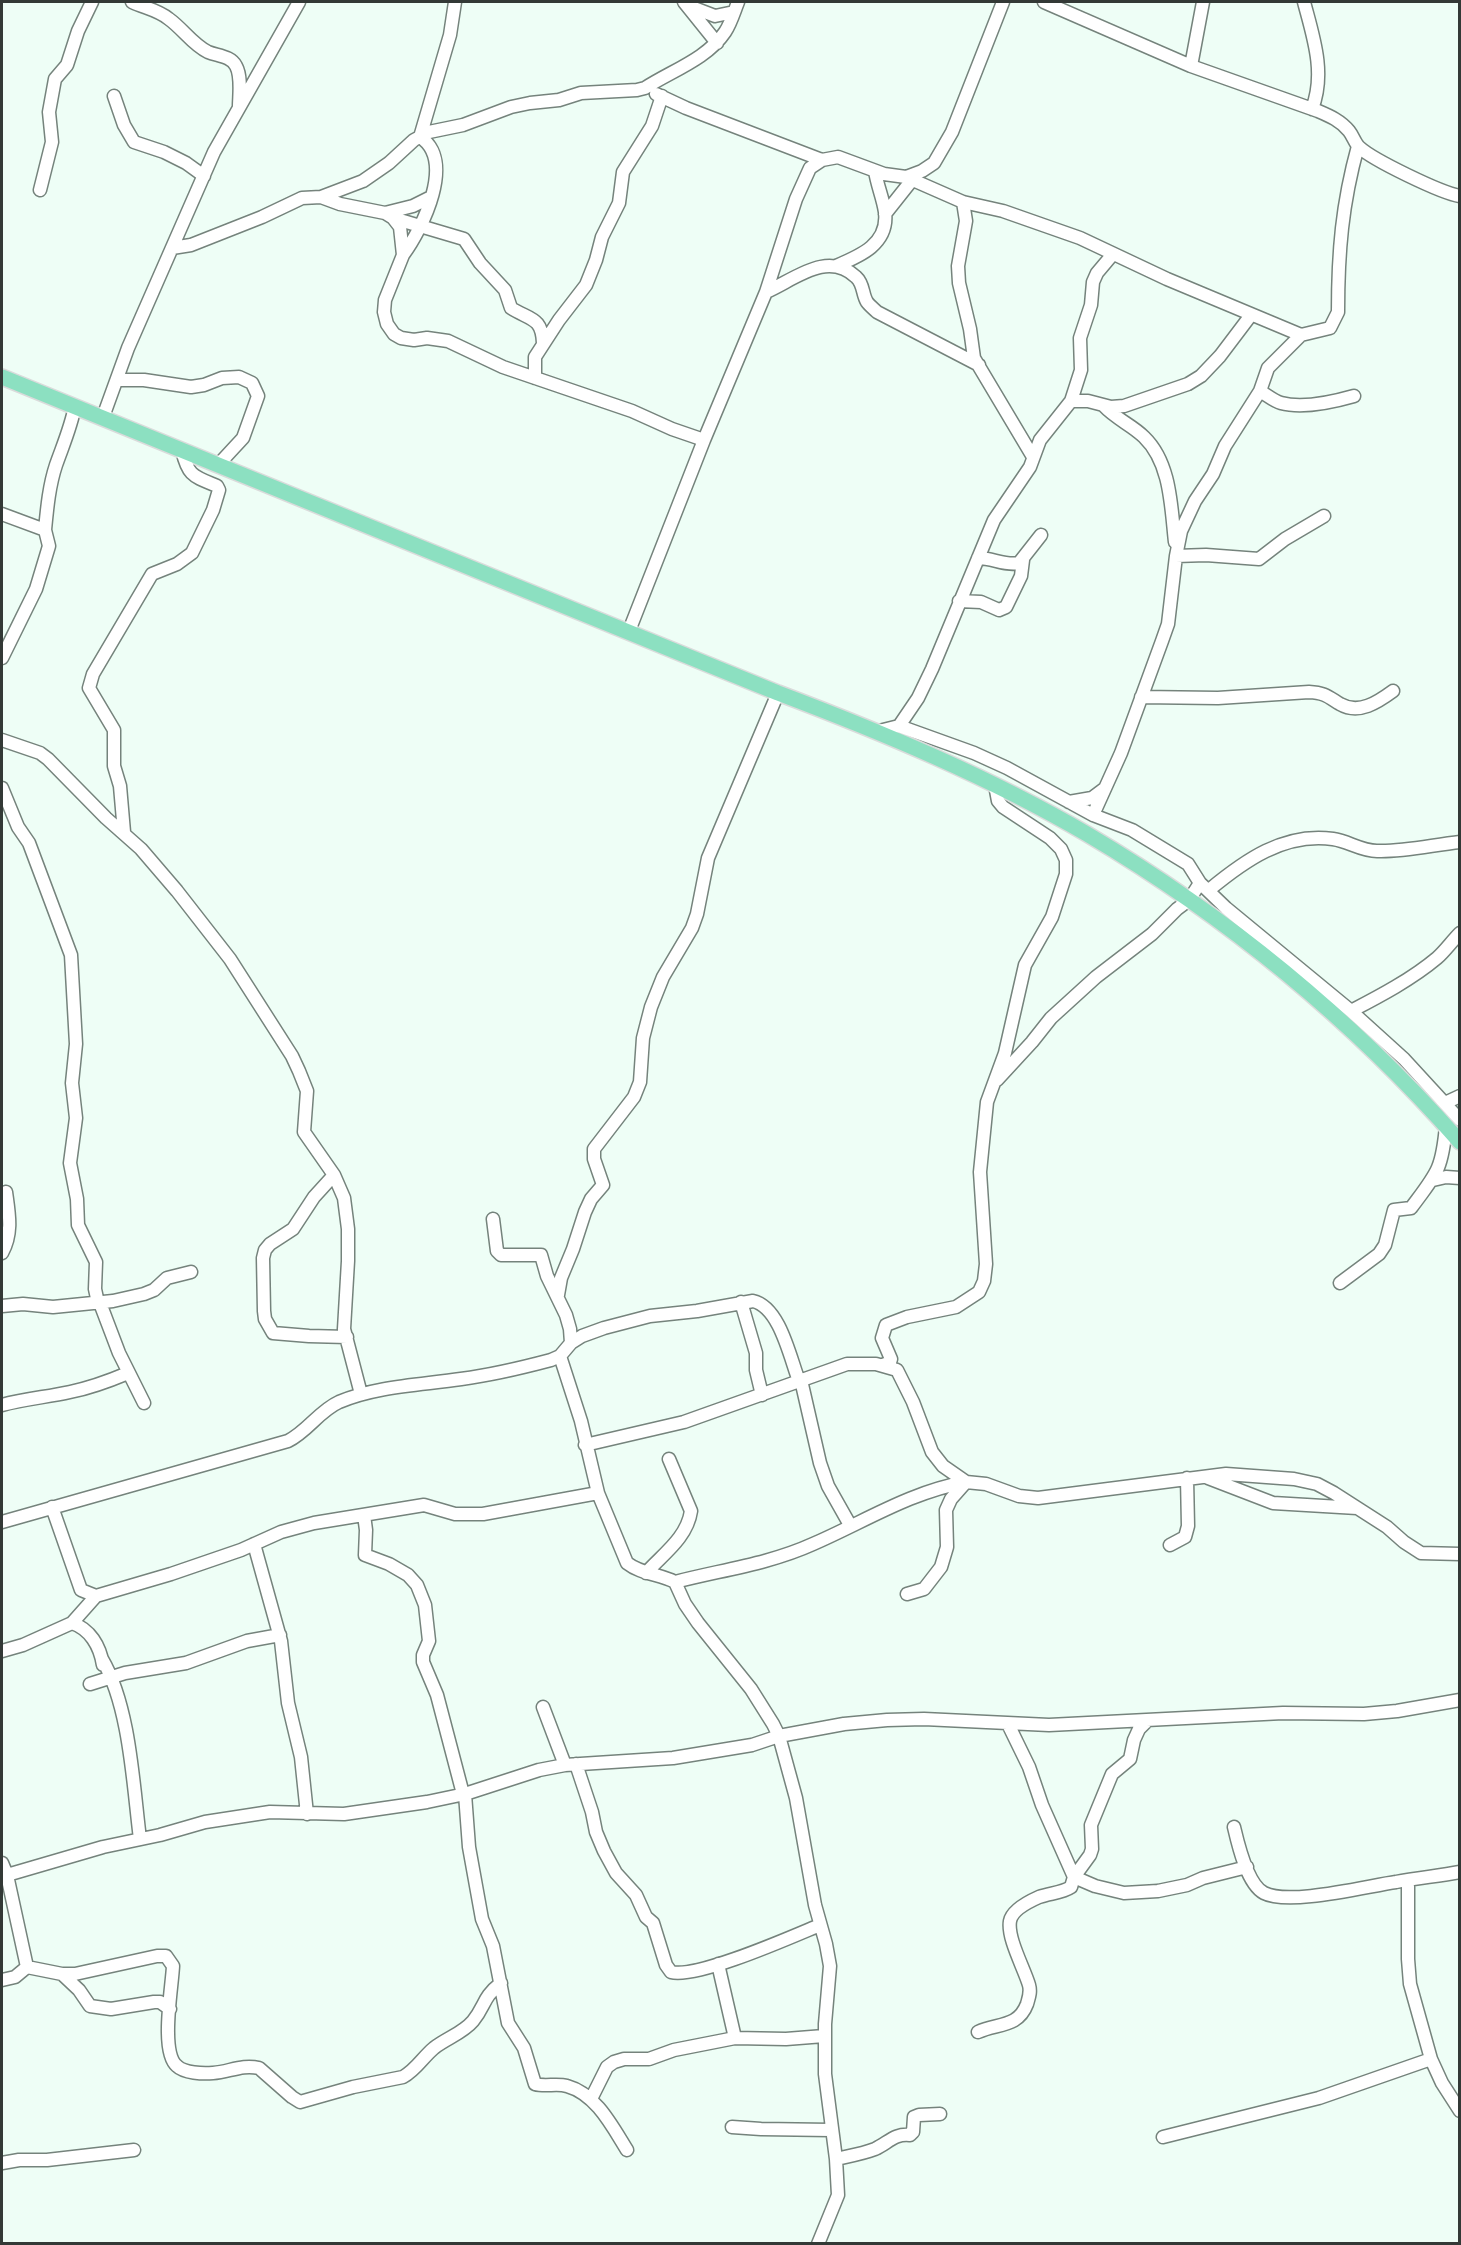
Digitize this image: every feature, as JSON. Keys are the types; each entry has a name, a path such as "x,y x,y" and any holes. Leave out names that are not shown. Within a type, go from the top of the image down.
{"main road":[{"path":"2,377 778,693 879,731 995,785 1087,834 1189,900 1255,948 1322,1004 1410,1088 1453,1123 1460,1142"}],"street":[{"path":"40,190 52,142 50,112 55,79 67,65 78,31 92,2"},
{"path":"132,2 158,11 170,19 196,44 234,62 239,75 239,109"},
{"path":"103,417 146,303 214,152 299,2"},
{"path":"420,137 450,35 455,2"},
{"path":"885,214 909,178 934,163 947,141 1003,2"},
{"path":"1044,2 1191,66 1336,119 1350,132 1358,146 1397,169 1443,191 1460,196"},
{"path":"1191,66 1203,2"},
{"path":"1304,2 1315,44 1319,74 1312,109"},
{"path":"685,3 715,16 736,7"},
{"path":"685,3 717,43"},
{"path":"172,248 191,245 262,217 302,198 321,197 363,181 420,137 485,118 511,107 559,100 580,93 645,88 698,57 717,43 726,31 736,7"},
{"path":"645,88 686,108 822,160"},
{"path":"114,96 124,125 134,142 164,152 186,163 204,176"},
{"path":"535,378 535,357 586,285 602,237 620,203 623,172 652,126 662,96"},
{"path":"420,137 429,142 437,172 420,226 403,255 385,300 384,312 387,324 394,334 401,338 414,340 448,340 502,367 622,408 704,440"},
{"path":"1093,815 1121,753 1168,624 1176,554 1181,531 1191,508 1213,474 1225,446 1260,391 1266,371 1301,335 1330,328 1338,312 1339,239 1347,187 1358,146"},
{"path":"629,631 704,440 766,292 796,199 810,168 822,160 838,157 875,171 909,178 963,202 1003,211 1080,238 1301,335"},
{"path":"766,292 806,271 818,267 836,266 872,247 882,232 885,214 875,171"},
{"path":"321,197 340,204 389,215 464,239 480,263 505,290 511,308 539,324 543,343"},
{"path":"389,215 430,197"},
{"path":"963,202 966,221 958,266 959,284 970,329 974,358 1033,456"},
{"path":"389,215 400,227 403,255"},
{"path":"899,726 918,698 994,520 1030,467 1040,440 1071,401 1081,370 1080,338 1090,305 1093,282 1097,273 1113,254"},
{"path":"836,266 855,276 861,283 866,300 877,312 979,365"},
{"path":"1103,406 1124,406 1188,384 1201,376 1220,356 1251,315"},
{"path":"117,380 144,380 191,387 231,376 245,378 252,383 258,396 243,438 218,465"},
{"path":"1260,391 1280,403 1293,405 1341,400 1354,396"},
{"path":"1071,401 1088,401 1103,406 1140,433 1155,450 1166,478 1176,554"},
{"path":"2,658 36,589 49,546 45,530 50,489 56,465 70,431 75,406"},
{"path":"124,832 120,786 114,766 114,730 95,702 89,688 93,674 153,574 177,564 192,554 213,510 219,490 217,486 190,473 182,450"},
{"path":"2,514 45,530"},
{"path":"1176,554 1259,559 1324,516"},
{"path":"959,601 981,602 999,610 1006,607 1021,576 1023,560 1041,536"},
{"path":"978,558 988,558 1007,564 1023,560"},
{"path":"1141,697 1218,698 1309,692 1323,693 1345,706 1362,707 1373,704 1393,691"},
{"path":"558,1295 561,1278 585,1212 591,1199 603,1185 594,1159 594,1149 637,1090 643,1038 651,1007 663,977 692,928 708,858 778,693"},
{"path":"879,731 899,726 981,756 1093,815 1132,830 1188,864 1204,886 1226,908 1351,1011 1404,1059 1445,1103 1453,1123 1432,1180 1411,1208 1394,1210 1384,1245 1379,1254 1340,1283"},
{"path":"2,740 40,753 48,759 106,818 124,832 177,891 214,937 292,1056 307,1091 303,1132 334,1175 344,1198 348,1228 348,1279 344,1329 361,1394"},
{"path":"883,1365 891,1359 882,1338 886,1325 907,1317 956,1307 979,1292 984,1281 986,1264 980,1159 987,1102 1009,1035 1023,971 1052,917 1066,874 1061,849 1050,838 1003,807 998,801 995,785"},
{"path":"2,788 18,827 29,843 71,955 76,1044 72,1083 76,1118 70,1163 77,1199 78,1225 96,1262 95,1289 99,1303 128,1373 144,1403"},
{"path":"1069,802 1092,798 1104,789"},
{"path":"994,1083 1052,1018 1096,977 1152,934 1204,886 1246,861 1277,845 1329,838 1347,841 1373,851 1460,842"},
{"path":"1351,1011 1373,1000 1430,963 1460,933"},
{"path":"1445,1103 1460,1096"},
{"path":"334,1175 314,1197 293,1229 270,1244 265,1250 262,1258 264,1311 265,1319 273,1333 347,1337"},
{"path":"1432,1180 1446,1177 1460,1178"},
{"path":"2,1252 8,1242 10,1220 6,1192"},
{"path":"493,1219 497,1251 503,1256 541,1256 547,1276 558,1295 570,1329 571,1343"},
{"path":"2,1306 23,1304 53,1307 99,1303 144,1294 154,1290 167,1278 191,1272"},
{"path":"2,1522 288,1441 336,1403 361,1394 461,1379 531,1365 560,1356 571,1343 582,1336 604,1328 650,1316 697,1311 753,1301 766,1306 776,1319 800,1381 820,1463 828,1486 850,1525"},
{"path":"741,1302 756,1353 756,1370 762,1395"},
{"path":"560,1356 580,1421 598,1493 627,1563 646,1574 660,1575 675,1582 773,1560 812,1545 905,1499 966,1482 986,1484 1019,1496 1038,1498 1226,1474 1305,1481 1317,1484 1357,1508 1421,1553 1460,1554"},
{"path":"585,1445 684,1422 847,1364 883,1365 891,1367 900,1375 932,1452 943,1466 966,1482"},
{"path":"2,1405 27,1398 67,1393 128,1373"},
{"path":"646,1574 679,1539 692,1511 669,1458"},
{"path":"1201,1476 1273,1503 1357,1508"},
{"path":"1170,1545 1185,1538 1188,1526 1187,1478"},
{"path":"908,1594 924,1589 940,1567 946,1546 946,1510 951,1499 966,1482"},
{"path":"2,1651 23,1645 72,1623 96,1596 171,1574 281,1532 314,1523 424,1505 455,1514 483,1514 598,1493"},
{"path":"52,1507 81,1590 96,1596"},
{"path":"364,1515 365,1556 389,1564 408,1575 417,1585 425,1605 429,1641 423,1655 423,1662 437,1695 464,1794 469,1847 482,1919 491,1938 508,2023 524,2048 535,2084 570,2086 591,2099 627,2150"},
{"path":"254,1544 285,1665 288,1703 301,1757 307,1814"},
{"path":"675,1582 698,1623 751,1689 779,1736 796,1798 805,1858 830,1966 824,2036 825,2074 836,2159 838,2195 818,2244"},
{"path":"72,1623 86,1630 96,1642 112,1677 123,1718 140,1839"},
{"path":"102,1659 102,1671 84,1687 112,1677 186,1663 247,1641 279,1635"},
{"path":"7,1875 103,1847 205,1822 270,1812 307,1814 362,1812 464,1794 539,1770 570,1764 673,1758 844,1724 924,1719 1049,1725 1294,1713 1364,1714 1460,1700"},
{"path":"543,1707 592,1812 596,1832 604,1851 616,1873 636,1894 646,1917 653,1923 668,1970 683,1974 718,1964 820,1925"},
{"path":"978,2032 988,2027 1014,2022 1026,2007 1030,1992 1012,1936 1010,1920 1014,1913 1037,1898 1071,1887 1074,1877 1090,1855 1091,1825 1112,1774 1130,1759 1139,1729 1148,1720"},
{"path":"1008,1724 1029,1767 1042,1805 1074,1877 1095,1886 1124,1893 1158,1891 1247,1867"},
{"path":"1234,1827 1247,1867 1257,1886 1264,1893 1282,1896 1319,1895 1460,1872"},
{"path":"2,1863 7,1875 27,1966"},
{"path":"1408,1880 1410,1984 1431,2059 1442,2083 1460,2110"},
{"path":"27,1966 62,1974 75,1974 156,1956 166,1956 173,1966 168,2046 174,2064 178,2068 212,2073 237,2068 259,2068 300,2102 353,2087 403,2077 410,2073 434,2048 471,2023 481,2010 488,1993 501,1983"},
{"path":"718,1964 735,2038"},
{"path":"2,1980 15,1977 27,1966"},
{"path":"62,1974 79,1990 90,2006 111,2009 160,2002 170,2009"},
{"path":"591,2099 607,2067 624,2059 649,2059 680,2048 735,2038 753,2040 824,2036"},
{"path":"1163,2137 1319,2098 1431,2059"},
{"path":"836,2159 882,2146 897,2135 910,2135 913,2132 914,2117 940,2114"},
{"path":"732,2127 831,2130"},
{"path":"2,2163 134,2150"}]}
